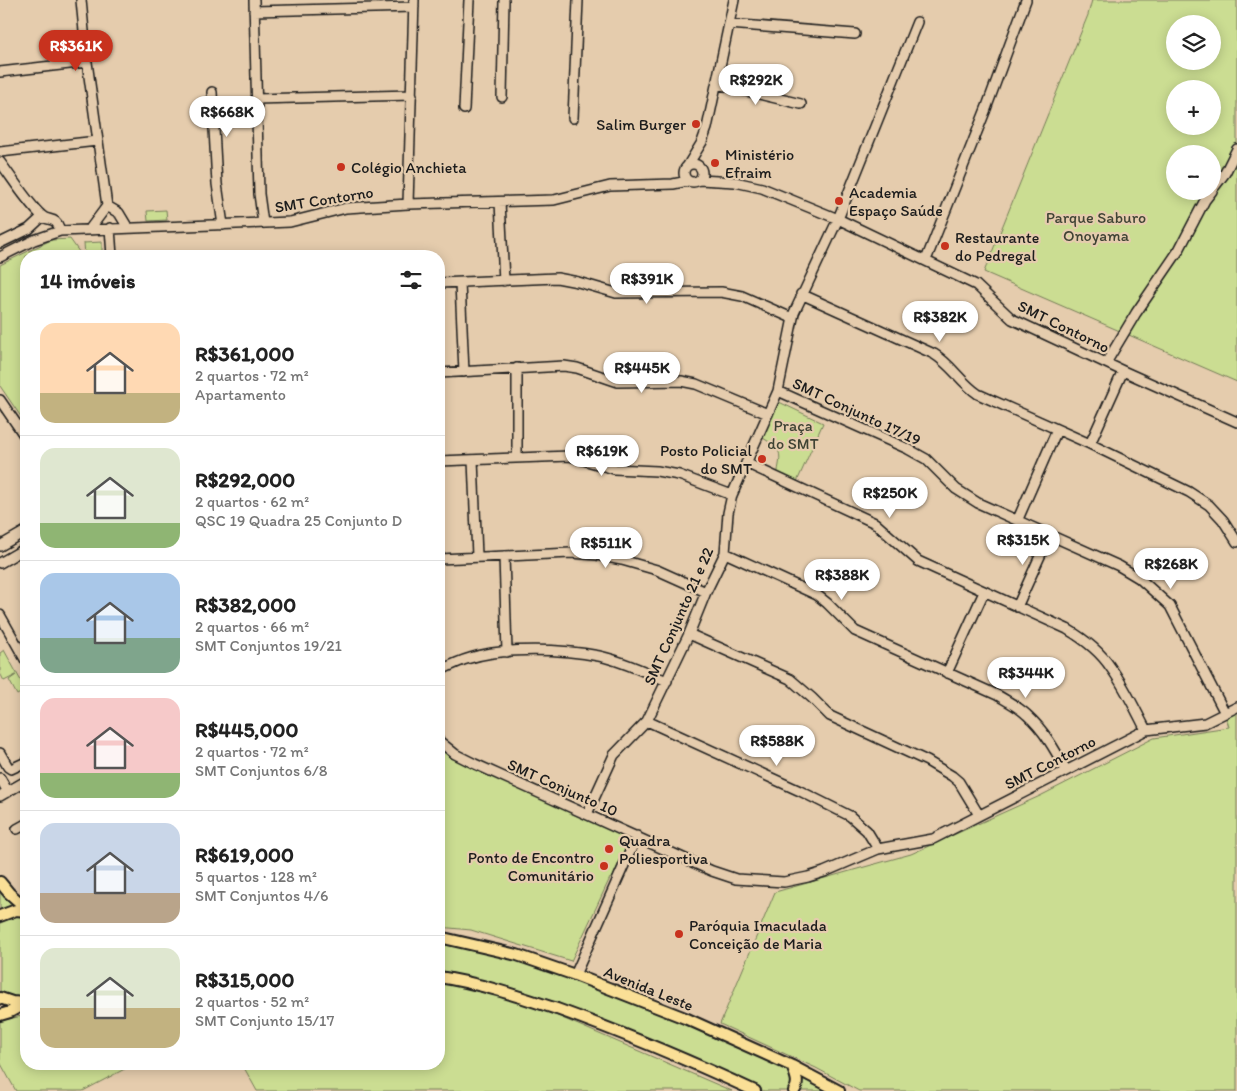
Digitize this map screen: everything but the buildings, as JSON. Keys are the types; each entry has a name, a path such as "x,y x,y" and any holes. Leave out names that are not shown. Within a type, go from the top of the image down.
{"main road":[{"path":"0,882 20,903"},
{"path":"0,916 20,910"},
{"name":"Avenida Leste","path":"445,938 517,955 575,975 685,1018 792,1066 839,1091"},
{"path":"445,943 457,941"},
{"path":"445,976 514,994 576,1016 646,1042 755,1091"},
{"path":"0,998 20,1003"},
{"path":"0,1015 20,1006"},
{"path":"792,1066 797,1081 797,1088 794,1091"}],"street":[{"path":"81,0 87,62 107,206 89,230"},
{"path":"254,0 259,194 264,223"},
{"path":"464,110 469,0"},
{"path":"502,97 504,0"},
{"path":"573,118 578,0"},
{"path":"686,173 707,128 734,0"},
{"path":"926,260 986,109 1026,0"},
{"path":"254,11 414,4 408,204"},
{"name":"SMT Conjunto 21 e 22","path":"587,814 614,755 647,721 725,553 728,513 732,496 778,391 792,318 838,219 917,22"},
{"path":"729,24 855,34"},
{"path":"0,72 87,62"},
{"path":"716,84 801,104"},
{"path":"212,92 217,184 223,225"},
{"path":"256,99 412,95"},
{"path":"0,152 97,141"},
{"path":"686,173 693,183 701,173 702,142"},
{"path":"1221,179 1237,149"},
{"path":"0,162 42,217 54,220 59,224 60,231"},
{"path":"686,173 694,164 701,173"},
{"name":"SMT Contorno","path":"0,257 34,240 60,231 298,221 346,208 408,204 554,200 610,186 656,184 686,173"},
{"name":"SMT Contorno","path":"701,173 720,181 762,188 838,219 976,285 1012,319 1237,422"},
{"path":"1106,363 1136,313 1170,264 1205,200"},
{"path":"500,202 504,281"},
{"path":"107,206 119,213 128,228"},
{"path":"0,242 29,229 42,217"},
{"path":"110,228 112,250"},
{"path":"29,229 34,240"},
{"path":"445,283 566,279 616,293 721,292 742,296 792,318"},
{"path":"460,282 464,372"},
{"path":"802,294 934,354 942,359 978,394 1090,444 1194,495 1223,520 1237,542"},
{"path":"445,373 564,366 577,368 618,382 681,381 696,384 768,414"},
{"path":"516,368 518,457"},
{"path":"1090,444 1124,371"},
{"name":"SMT Conjunto 17/19","path":"778,391 908,449 926,459 956,489 978,503 1018,519 1130,571 1140,578 1170,606 1225,713"},
{"path":"0,400 20,429"},
{"path":"1018,519 1057,430"},
{"path":"445,460 570,456 614,469 679,475 732,496"},
{"path":"473,460 477,556"},
{"path":"746,463 865,518 886,532 908,554 918,561 1067,629 1082,639 1098,652 1111,667 1146,730"},
{"path":"0,546 20,534"},
{"path":"1017,607 1050,534"},
{"path":"0,563 20,551"},
{"path":"445,559 571,553 597,555 657,570 706,592"},
{"path":"725,553 817,595 828,603 856,631 997,696 1026,714 1054,748 1066,770"},
{"path":"504,556 506,652"},
{"path":"947,673 984,592"},
{"path":"0,615 20,650"},
{"path":"689,634 790,679 830,716 927,762 952,776 959,782 979,815"},
{"path":"445,668 472,657 506,652 549,651 600,656 627,664 667,681"},
{"name":"SMT Contorno","path":"878,848 932,839 1146,730 1205,723 1237,707"},
{"path":"647,721 850,816 867,831 878,848"},
{"name":"SMT Conjunto 10","path":"445,746 454,754 468,761 712,871 736,879 784,882 808,877 824,872 878,848"},
{"path":"0,753 11,769 20,765"},
{"path":"0,778 4,794 20,785"},
{"path":"575,975 637,836"}],"green space":[{"name":"Parque Saburo Onoyama","path":"1092,0 1237,0 1237,382 984,272 1088,15"},
{"path":"166,210 167,220 148,221 147,211"},
{"path":"70,239 78,250 31,250 51,240"},
{"path":"102,242 102,250 85,250 84,243"},
{"path":"20,255 20,415 0,386 0,265"},
{"name":"Praça do SMT","path":"779,402 823,423 796,484 777,476 779,453 774,445 761,437"},
{"path":"4,650 20,679 20,693 17,695 9,680 16,675 4,681 0,673 0,653"},
{"path":"1237,712 1237,1091 859,1091 816,1068 720,1024 775,892 911,854 1040,796 1154,738 1229,727 1226,717"},
{"path":"445,747 628,839 612,879 610,878 571,961 471,930 445,928"},
{"path":"0,890 20,908 0,913"},
{"path":"20,916 20,997 0,991 0,923 6,919"},
{"path":"445,940 456,941 573,978 793,1068 833,1091 764,1091 646,1038 445,975"},
{"path":"445,984 504,993 732,1091 257,1091 245,1070 445,1070"},
{"path":"20,1016 20,1070 123,1070 83,1091 16,1091 0,1062 0,1021"}],"place":[{"name":"Salim Burger","path":"696,124"},
{"name":"Ministério Efraim","path":"715,163"},
{"name":"Colégio Anchieta","path":"341,167"},
{"name":"Academia Espaço Saúde","path":"839,201"},
{"name":"Restaurante do Pedregal","path":"945,246"},
{"name":"Posto Policial do SMT","path":"762,459"},
{"name":"Quadra Poliesportiva","path":"609,849"},
{"name":"Ponto de Encontro Comunitário","path":"604,866"},
{"name":"Paróquia Imaculada Conceição de Maria","path":"679,934"}]}
